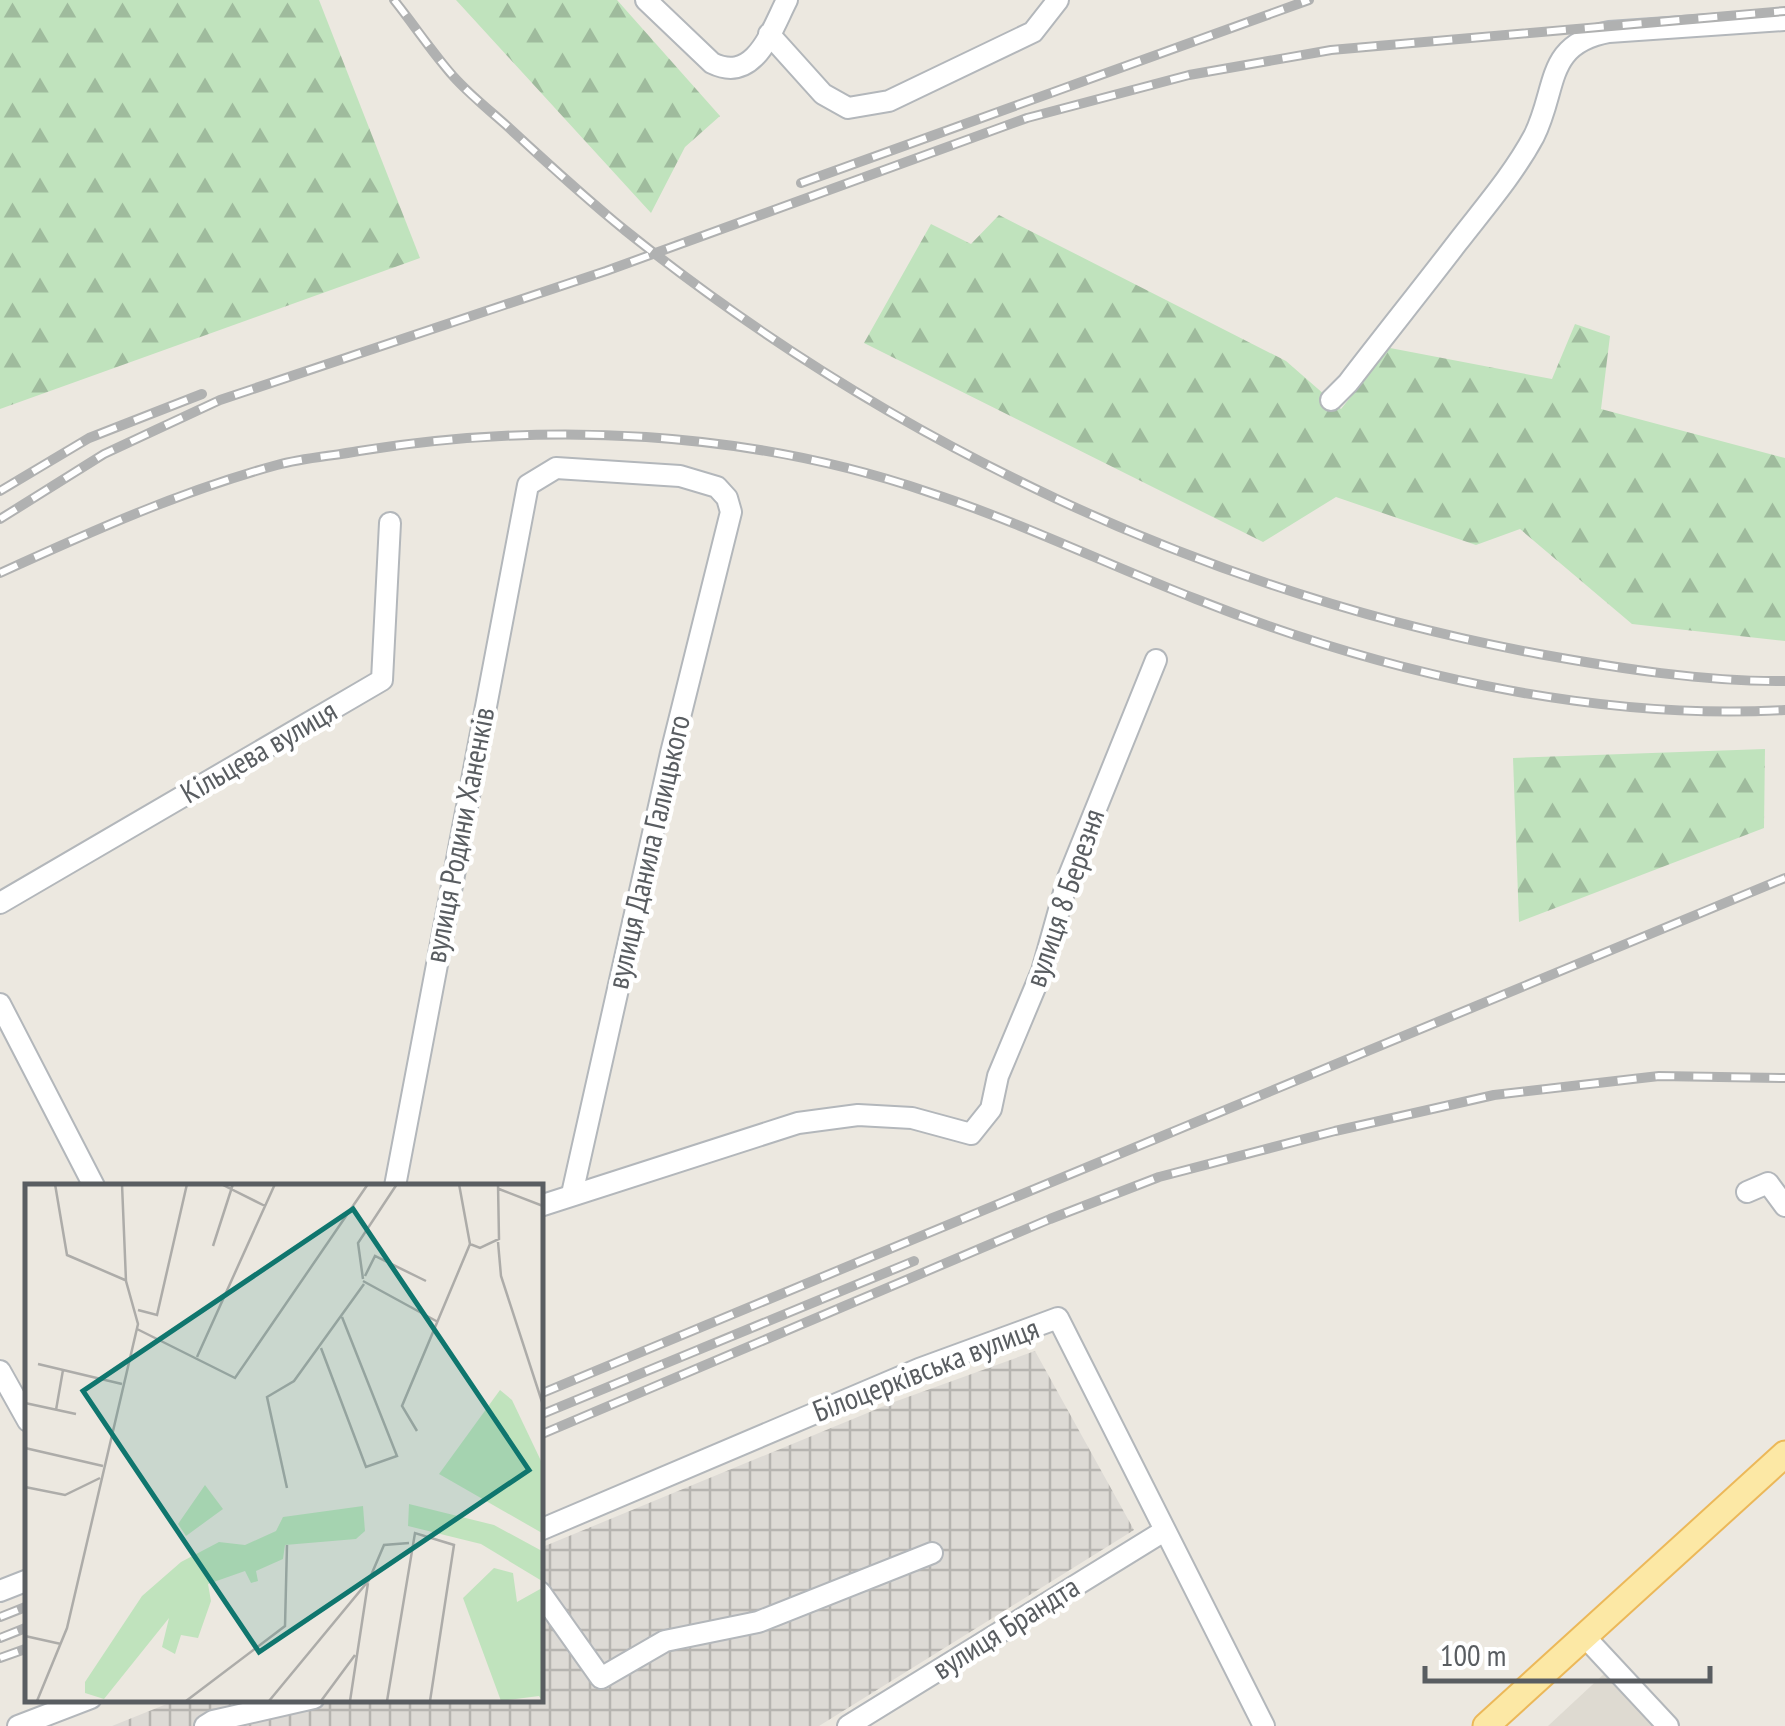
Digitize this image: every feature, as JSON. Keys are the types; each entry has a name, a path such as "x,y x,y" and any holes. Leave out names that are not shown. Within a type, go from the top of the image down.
{"main road":[{"path":"1486,1726 1785,1454"}],"street":[{"path":"646,0 712,63 726,70 741,68 755,57 787,0"},
{"path":"769,34 823,94 848,108 889,102 1032,32 1058,0"},
{"path":"1330,400 1348,383 1506,181 1535,134 1562,57 1587,36 1785,20"},
{"name":"вулиця Данила Галицького","path":"528,485 556,468 680,476 717,487 727,498 731,512 671,753 572,1194"},
{"name":"вулиця Родини Ханенків","path":"395,1184 528,485"},
{"name":"Кільцева вулиця","path":"0,903 382,680 390,522"},
{"name":"вулиця 8 Березня","path":"572,1194 798,1123 858,1115 912,1118 971,1134 991,1109 998,1076 1042,971 1068,878 1156,660"},
{"path":"0,1004 93,1184"},
{"path":"1747,1192 1768,1183 1785,1206"},
{"path":"542,1205 572,1194"},
{"name":"Білоцерківська вулиця","path":"542,1529 919,1369 1058,1318 1264,1726"},
{"path":"0,1371 25,1416"},
{"name":"вулиця Брандта","path":"848,1726 1164,1531"},
{"path":"542,1595 602,1678 665,1641 758,1622 932,1553"},
{"path":"0,1591 25,1581"},
{"path":"1585,1637 1668,1726"},
{"path":"18,1726 84,1701"},
{"path":"205,1726 301,1701"}],"shaded area":[{"path":"1035,1351 1134,1530 819,1726 112,1726 174,1701 542,1701 542,1547 894,1402"},
{"path":"1605,1673 1652,1726 1548,1726"}],"green space":[{"path":"0,0 319,0 420,258 0,409"},
{"path":"456,0 617,0 720,116 685,147 651,213"},
{"path":"999,215 1286,361 1341,409 1390,348 1552,379 1575,324 1610,336 1601,409 1785,458 1785,641 1632,624 1520,529 1476,545 1336,497 1263,542 864,343 931,224 971,244"},
{"path":"1765,749 1764,828 1519,922 1513,758"}],"railway":[{"path":"394,0 445,67 472,95 610,218 728,308 833,378 943,442 1056,499 1173,549 1292,592 1414,627 1630,669 1693,677 1785,681"},
{"path":"801,183 1309,0"},
{"path":"0,519 104,454 220,400 606,271 1027,118 1189,75 1331,50 1785,11"},
{"path":"0,491 89,438 202,394"},
{"path":"0,573 171,500 287,463 430,442 502,436 646,437 789,455 859,471 996,516 1265,625 1410,669 1560,699 1711,711 1785,710"},
{"path":"542,1393 1785,878"},
{"path":"542,1434 1050,1219 1159,1177 1494,1095 1659,1076 1785,1078"},
{"path":"542,1414 914,1261"},
{"path":"0,1617 25,1607"},
{"path":"0,1638 25,1628"},
{"path":"0,1658 25,1649"}]}
